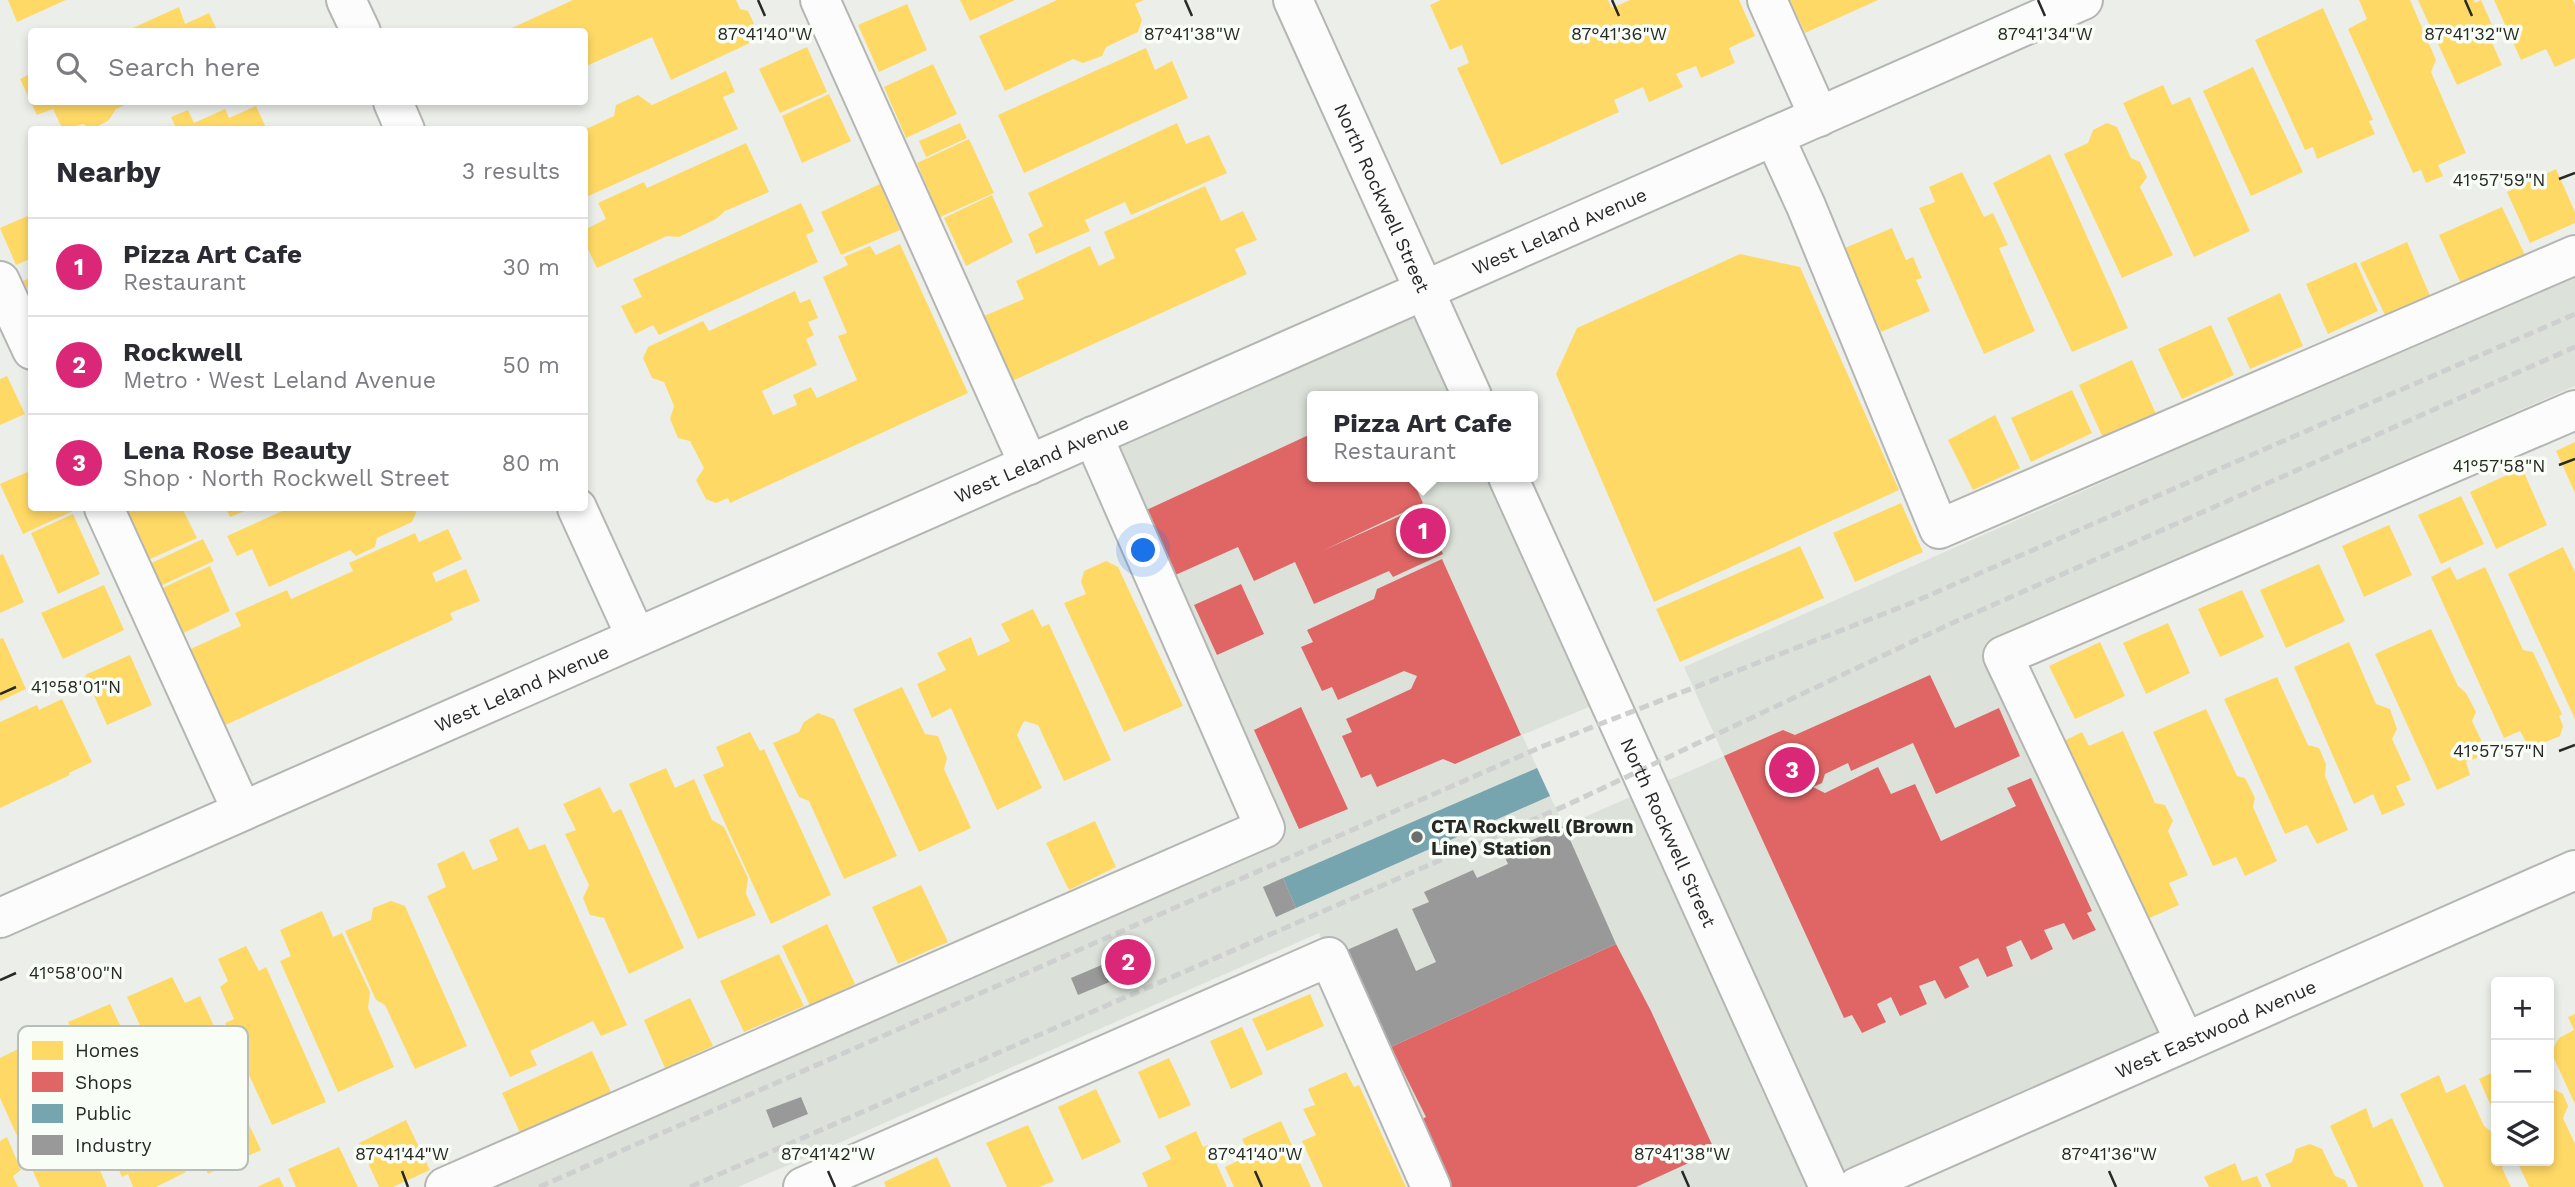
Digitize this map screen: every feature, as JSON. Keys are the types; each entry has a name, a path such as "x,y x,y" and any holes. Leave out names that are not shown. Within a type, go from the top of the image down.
{"street":[{"path":"346,0 359,28"},
{"path":"820,0 1029,464"},
{"name":"North Rockwell Street","path":"1293,0 1470,391"},
{"path":"1767,0 1819,117"},
{"name":"West Leland Avenue","path":"0,918 2083,0"},
{"path":"394,105 403,126"},
{"path":"1774,136 1806,206 1939,529 2575,255"},
{"path":"0,281 28,341"},
{"path":"2185,1042 2003,656 2575,410"},
{"path":"445,1187 1265,828 1093,436"},
{"name":"North Rockwell Street","path":"1510,482 1829,1187"},
{"path":"105,511 242,811"},
{"path":"578,511 636,638"},
{"name":"West Eastwood Avenue","path":"1857,1187 2575,870"},
{"path":"803,1187 1329,957 1431,1187"}],"shaded area":[{"path":"2575,274 2575,386 1995,638 2176,1034 1830,1187 1436,1187 1319,933 738,1187 493,1187 1273,845 1097,436 1427,294 1471,391 1307,391 1307,482 1511,482 1608,699 1522,735 1564,826 1724,756 1684,667"}],"building: Homes":[{"path":"8,0 66,0 17,22"},
{"path":"573,0 736,0 740,9 748,11 757,30 754,41 671,80 652,37 588,65 588,28 512,28"},
{"path":"960,0 1015,0 970,21"},
{"path":"1057,0 1144,0 1135,4 1142,20 1138,32 1106,47 1102,56 1083,63 1073,59 1005,91 979,36"},
{"path":"1441,0 1608,0 1612,8 1630,0 1739,0 1755,36 1729,48 1735,63 1701,78 1696,66 1676,74 1683,87 1649,102 1643,87 1614,100 1619,112 1501,165 1457,68 1469,63 1462,45 1450,50 1430,5"},
{"path":"1790,0 1878,0 1805,33"},
{"path":"2359,0 2410,0 2436,60 2431,72 2466,153 2438,165 2443,176 2426,183 2421,170 2413,173 2348,29 2367,19"},
{"path":"2418,0 2474,0 2475,3 2481,0 2493,27 2486,30 2502,65 2457,85"},
{"path":"2494,0 2573,0 2575,58 2555,67 2546,49 2521,60"},
{"path":"907,4 927,50 879,72 858,25"},
{"path":"179,7 185,24 209,13 216,28 133,28"},
{"path":"2323,8 2373,120 2369,121 2375,134 2317,159 2313,147 2305,150 2255,40"},
{"path":"807,47 827,92 780,113 759,69"},
{"path":"1146,48 1155,70 1172,61 1188,98 1024,173 998,115"},
{"path":"933,64 957,114 906,138 884,87"},
{"path":"2253,67 2303,172 2251,196 2203,91"},
{"path":"726,71 735,92 723,97 738,129 588,196 588,128 614,116 616,105 638,95 652,105"},
{"path":"28,75 28,96 20,79"},
{"path":"2163,85 2172,105 2190,97 2250,231 2194,257 2123,103"},
{"path":"829,94 851,141 802,163 782,116"},
{"path":"32,105 125,105 116,109 109,120 98,126 61,126 53,109 37,115"},
{"path":"256,106 265,126 175,126 171,117 188,110 194,123 225,109 229,118"},
{"path":"960,123 967,138 926,157 919,141"},
{"path":"1177,123 1186,144 1209,135 1227,173 1131,215 1125,202 1085,220 1090,231 1036,254 1028,234 1043,226 1028,193"},
{"path":"2107,123 2117,127 2131,158 2140,162 2147,177 2140,187 2173,255 2122,278 2064,154 2088,143 2093,130"},
{"path":"969,139 994,193 940,217 917,163"},
{"path":"746,143 769,192 725,211 716,219 679,237 667,236 597,268 588,249 588,228 606,219 598,203 644,182 647,188"},
{"path":"2050,154 2128,328 2072,352 1993,183"},
{"path":"2556,169 2575,212 2575,223 2530,243 2507,192"},
{"path":"1962,172 1984,217 1993,213 2008,245 1999,248 2035,331 1984,354 1919,208 1935,202 1929,187"},
{"path":"880,184 900,230 841,255 821,212"},
{"path":"1205,186 1221,221 1243,211 1257,240 1235,249 1247,274 1012,381 982,317 1024,299 1016,281 1090,246 1099,266 1115,258 1104,232"},
{"path":"992,195 1013,242 966,266 944,218"},
{"path":"801,203 814,231 806,235 818,262 659,335 653,325 635,334 621,306 642,297 633,279"},
{"path":"2502,207 2526,257 2462,286 2439,235"},
{"path":"28,216 28,260 16,265 0,228"},
{"path":"1892,228 1906,260 1913,257 1922,278 1916,280 1930,311 1881,332 1845,248"},
{"path":"2407,242 2431,298 2387,319 2360,263"},
{"path":"900,244 968,393 730,503 728,498 716,503 706,499 696,480 704,468 690,441 678,438 670,419 674,406 664,382 652,378 643,358 648,347 703,321 709,331 795,291 800,303 810,299 818,318 808,322 814,335 806,339 817,365 762,391 773,415 797,405 793,395 811,387 817,398 857,380 838,336 847,333 823,277 848,265 844,257 870,246 876,255"},
{"path":"1740,254 1800,267 1899,490 1654,602 1556,374 1577,328"},
{"path":"2356,262 2378,311 2328,334 2306,284"},
{"path":"2280,293 2303,346 2250,369 2227,318"},
{"path":"2211,325 2234,375 2182,399 2158,349"},
{"path":"2132,360 2156,414 2103,438 2079,385"},
{"path":"7,376 25,414 0,425 0,379"},
{"path":"2072,390 2092,433 2031,462 2011,418"},
{"path":"1995,415 2020,468 1973,490 1948,440"},
{"path":"2575,442 2575,493 2556,451"},
{"path":"2522,468 2547,525 2496,549 2470,492"},
{"path":"28,472 28,511 73,511 23,534 0,484"},
{"path":"2461,496 2484,544 2441,564 2418,515"},
{"path":"1901,503 1923,552 1855,582 1833,533"},
{"path":"184,511 197,538 146,561 123,512"},
{"path":"227,511 245,511 230,517"},
{"path":"282,511 416,513 412,522 377,538 375,547 356,556 350,550 269,587 252,549 237,556 227,536"},
{"path":"73,514 100,574 58,594 31,533"},
{"path":"2389,525 2412,575 2364,597 2342,546"},
{"path":"448,529 462,559 432,573 436,582 466,569 480,601 450,613 453,620 219,728 184,652 241,626 235,613 287,590 291,599 353,571 349,563 415,533 419,542"},
{"path":"203,539 214,561 158,587 147,565"},
{"path":"1800,546 1824,598 1680,662 1656,609"},
{"path":"2563,547 2575,572 2575,719 2508,574"},
{"path":"3,554 24,602 0,613 0,555"},
{"path":"1106,561 1118,567 1183,706 1124,732 1064,603 1086,594 1081,582 1084,571"},
{"path":"2319,564 2345,621 2286,648 2260,590"},
{"path":"210,566 230,611 177,636 156,591"},
{"path":"2450,567 2457,580 2485,567 2523,650 2533,652 2562,714 2559,716 2563,726 2560,736 2536,746 2526,742 2520,731 2504,738 2431,577"},
{"path":"104,585 124,630 63,659 41,613"},
{"path":"2242,590 2264,637 2220,657 2198,609"},
{"path":"1033,609 1042,627 1049,624 1111,760 1064,781 1038,725 1024,721 1017,735 1042,788 997,810 951,708 932,718 917,684 946,670 937,653 971,637 978,656 1010,641 1001,624"},
{"path":"2168,623 2190,673 2146,694 2123,643"},
{"path":"2431,629 2458,686 2466,693 2476,712 2472,721 2484,746 2481,756 2466,762 2470,775 2437,790 2375,654"},
{"path":"3,638 26,689 0,701 0,639"},
{"path":"2100,642 2125,696 2075,719 2049,666"},
{"path":"2349,642 2376,704 2390,709 2397,729 2392,739 2411,780 2396,786 2405,805 2382,815 2373,794 2354,804 2294,667"},
{"path":"130,655 152,705 107,725 85,675"},
{"path":"2277,677 2308,745 2319,748 2326,764 2325,776 2348,830 2317,844 2307,825 2285,834 2224,699"},
{"path":"902,687 925,734 938,736 947,758 944,769 971,828 919,852 853,709"},
{"path":"62,699 92,762 0,808 0,722 37,705 39,710"},
{"path":"2206,709 2237,776 2245,778 2255,798 2253,807 2277,861 2245,876 2236,857 2213,866 2153,732"},
{"path":"818,713 834,719 897,856 844,879 809,801 799,797 773,743 799,732 804,722"},
{"path":"2123,731 2155,803 2165,805 2173,821 2168,831 2188,875 2169,883 2179,905 2145,920 2064,741 2082,732 2089,746"},
{"path":"750,732 760,751 764,749 831,895 771,924 703,775 724,766 716,747"},
{"path":"666,768 675,788 694,779 712,820 724,827 748,878 746,894 756,915 698,939 629,784"},
{"path":"600,787 613,813 621,809 684,948 629,974 604,918 590,915 583,898 589,885 565,834 576,830 563,804"},
{"path":"1095,821 1116,867 1069,890 1046,843"},
{"path":"518,827 529,850 545,844 627,1025 601,1036 593,1021 530,1051 537,1065 510,1077 427,896 446,887 437,864 464,851 473,870 498,860 489,840"},
{"path":"921,885 948,942 898,964 872,907"},
{"path":"391,901 405,906 467,1046 415,1069 385,1005 376,1000 345,931 371,920 373,908"},
{"path":"322,911 333,937 342,933 370,992 368,1008 394,1067 338,1092 280,961 291,956 280,930"},
{"path":"827,924 855,984 810,1006 782,946"},
{"path":"246,946 259,971 266,967 326,1102 272,1125 248,1073 248,1026 226,1026 225,1023 234,1019 220,987 228,981 218,959"},
{"path":"779,954 804,1006 744,1032 720,981"},
{"path":"172,977 185,1003 200,996 214,1026 140,1026 127,997"},
{"path":"1310,994 1324,1026 1267,1051 1252,1019"},
{"path":"690,998 713,1046 665,1068 644,1020"},
{"path":"110,1004 120,1026 70,1026 68,1022"},
{"path":"2575,1014 2575,1104 2554,1058 2554,1047 2559,1038 2574,1030 2568,1017"},
{"path":"1242,1027 1263,1074 1231,1089 1210,1041"},
{"path":"18,1049 18,1138 0,1098 0,1058"},
{"path":"592,1051 613,1096 522,1137 502,1093"},
{"path":"1169,1058 1191,1105 1159,1119 1138,1072"},
{"path":"1346,1072 1354,1087 1359,1085 1406,1187 1323,1187 1302,1141 1316,1135 1303,1109 1315,1105 1308,1089"},
{"path":"2491,1073 2491,1106 2479,1079"},
{"path":"2439,1075 2446,1093 2465,1084 2484,1126 2491,1131 2491,1166 2503,1166 2511,1187 2444,1187 2400,1094"},
{"path":"1096,1089 1121,1142 1082,1160 1058,1107"},
{"path":"2554,1090 2563,1094 2568,1106 2563,1118 2575,1144 2575,1187 2529,1187 2519,1166 2554,1166"},
{"path":"2366,1108 2373,1128 2392,1118 2424,1187 2358,1187 2330,1126"},
{"path":"406,1120 430,1170 393,1187 379,1187 359,1143"},
{"path":"1281,1121 1311,1187 1234,1187 1225,1167 1250,1155 1242,1139"},
{"path":"248,1122 261,1150 248,1156"},
{"path":"1028,1125 1054,1181 1039,1187 1007,1187 986,1143"},
{"path":"1196,1131 1203,1147 1208,1145 1227,1187 1148,1187 1142,1173 1171,1159 1165,1146"},
{"path":"7,1137 18,1163 18,1170 21,1170 13,1176 18,1187 0,1187 0,1141"},
{"path":"2310,1144 2322,1149 2335,1176 2345,1180 2348,1187 2271,1187 2265,1174 2292,1162 2296,1149"},
{"path":"339,1147 358,1187 296,1187 288,1169"},
{"path":"937,1157 951,1187 886,1187 884,1182"},
{"path":"2235,1163 2242,1181 2257,1176 2262,1187 2209,1187 2204,1177"},
{"path":"32,1170 100,1170 107,1187 40,1187"},
{"path":"119,1170 186,1172 156,1187 133,1187 128,1174 122,1177"},
{"path":"279,1177 284,1187 257,1187"}],"building: Shops":[{"path":"1307,436 1307,482 1413,482 1423,503 1322,551 1422,506 1443,554 1393,577 1389,571 1314,604 1295,562 1254,581 1238,547 1171,577 1140,513"},
{"path":"1442,559 1521,735 1455,764 1443,759 1377,787 1371,774 1361,778 1342,736 1352,732 1346,719 1411,689 1417,676 1404,671 1338,700 1332,687 1322,691 1301,647 1313,642 1307,630 1374,599 1377,589"},
{"path":"1241,584 1264,634 1217,655 1194,605"},
{"path":"1930,675 1955,728 1999,708 2020,756 1936,794 1913,743 1851,771 1848,763 1825,774 1822,783 1813,787 1825,793 1878,767 1891,794 1915,784 1941,841 2016,806 2007,788 2031,778 2092,911 2087,913 2096,930 2073,940 2064,923 2044,930 2053,949 2031,960 2021,940 2006,947 2013,966 1987,977 1978,958 1959,967 1969,987 1945,999 1935,980 1919,986 1927,1004 1900,1016 1891,997 1877,1004 1886,1022 1862,1033 1852,1015 1844,1018 1724,756 1783,730 1795,735"},
{"path":"1301,707 1348,809 1299,829 1254,730"},
{"path":"1616,944 1651,1011 1715,1151 1636,1187 1448,1187 1418,1121 1426,1117 1391,1047"}],"building: Public":[{"name":"CTA Rockwell (Brown Line) Station","path":"1537,768 1550,796 1296,908 1283,878"}],"building: Industry":[{"path":"1564,826 1616,944 1391,1047 1347,950 1397,928 1416,971 1436,962 1412,909 1429,902 1424,892 1473,870 1477,878 1508,864 1503,853"},
{"path":"1283,878 1296,908 1276,917 1263,887"},
{"path":"1104,964 1112,981 1078,995 1071,978"},
{"path":"801,1097 808,1114 773,1128 766,1110"}],"railway":[{"path":"539,1187 1541,747 1909,604 2575,314"},
{"path":"690,1187 1567,805 1950,624 2575,347"}],"place":[{"name":"Pizza Art Cafe","path":"1423,531"},
{"name":"Lena Rose Beauty","path":"1792,770"},
{"name":"CTA Rockwell (Brown Line) Station","path":"1417,837"},
{"name":"Rockwell","path":"1128,962"}]}
